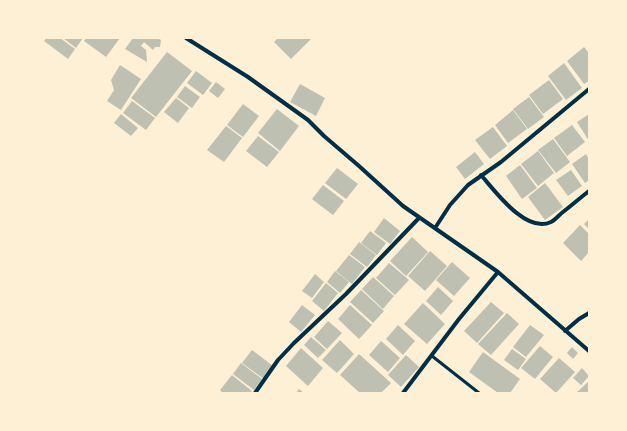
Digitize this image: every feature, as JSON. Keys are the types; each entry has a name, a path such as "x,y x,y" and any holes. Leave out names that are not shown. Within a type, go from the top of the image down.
{"street":[{"path":"186,38 248,77 308,120 403,206 498,272 565,332 589,351"},
{"path":"435,228 458,195 481,175 501,162 589,89"},
{"path":"481,175 509,207 520,216 537,224 552,222 589,191"},
{"path":"255,393 278,360 346,294 419,218"},
{"path":"404,393 458,319 498,272"},
{"path":"565,332 579,319 589,313"}],"lane":[{"path":"432,356 479,393"}],"building":[{"path":"46,38 60,38 75,49 68,59 44,41"},
{"path":"63,38 83,38 76,48"},
{"path":"86,38 120,38 106,57 84,41"},
{"path":"133,38 157,38 161,40 160,47 155,47 153,50 144,42 141,46 146,50 147,62 125,49"},
{"path":"278,38 312,38 291,59 274,42"},
{"path":"584,47 589,53 589,81 584,84 567,61"},
{"path":"167,52 192,71 156,117 131,98"},
{"path":"564,63 582,88 566,100 548,76"},
{"path":"120,65 141,79 121,110 107,101 114,90 111,80"},
{"path":"196,71 212,83 203,95 187,83"},
{"path":"549,80 563,99 543,114 529,95"},
{"path":"216,82 225,89 218,98 209,91"},
{"path":"300,84 325,98 316,116 290,102"},
{"path":"185,86 200,97 192,108 177,97"},
{"path":"529,97 544,117 528,129 513,109"},
{"path":"176,98 189,108 178,123 164,112"},
{"path":"132,101 155,118 146,130 123,113"},
{"path":"243,104 259,116 243,137 227,125"},
{"path":"277,109 299,126 280,151 258,133"},
{"path":"513,110 527,129 508,143 495,125"},
{"path":"121,114 138,128 131,136 114,123"},
{"path":"589,114 589,141 577,122"},
{"path":"572,125 585,142 567,156 554,138"},
{"path":"226,126 242,138 224,162 207,150"},
{"path":"493,127 507,146 490,159 475,140"},
{"path":"258,136 279,152 267,167 246,151"},
{"path":"553,139 570,162 556,173 538,150"},
{"path":"538,151 554,173 538,186 521,164"},
{"path":"475,152 484,164 465,179 456,167"},
{"path":"586,154 589,159 589,180 585,183 572,164"},
{"path":"520,165 537,188 522,199 506,176"},
{"path":"337,168 358,184 346,199 325,183"},
{"path":"571,170 582,186 568,196 556,180"},
{"path":"545,183 563,207 545,220 528,197"},
{"path":"323,185 344,201 333,215 312,199"},
{"path":"384,218 400,231 390,244 374,232"},
{"path":"589,219 589,229 584,224"},
{"path":"580,225 589,234 589,252 581,261 563,243"},
{"path":"370,231 386,243 377,255 361,243"},
{"path":"412,237 428,252 406,276 390,261"},
{"path":"359,242 376,255 367,267 350,254"},
{"path":"430,251 447,266 425,291 408,276"},
{"path":"349,255 365,267 352,284 336,271"},
{"path":"452,262 470,278 454,296 436,280"},
{"path":"389,263 409,280 395,295 376,278"},
{"path":"335,271 349,282 340,293 327,282"},
{"path":"315,274 324,282 312,298 302,291"},
{"path":"373,277 394,296 383,309 362,289"},
{"path":"326,283 338,293 324,311 312,301"},
{"path":"438,287 453,301 441,315 426,301"},
{"path":"361,290 384,311 373,323 350,302"},
{"path":"491,302 504,313 477,343 464,331"},
{"path":"423,303 445,324 427,344 404,324"},
{"path":"302,305 315,315 301,332 289,322"},
{"path":"350,305 372,325 359,339 338,319"},
{"path":"507,313 519,324 491,355 478,344"},
{"path":"328,321 342,333 327,349 314,337"},
{"path":"398,325 415,341 403,355 386,339"},
{"path":"530,325 544,335 526,357 513,347"},
{"path":"311,337 326,350 318,358 304,345"},
{"path":"340,340 354,354 337,373 322,360"},
{"path":"381,341 400,358 388,372 369,355"},
{"path":"540,346 553,357 535,379 521,368"},
{"path":"572,347 578,353 573,359 567,353"},
{"path":"301,348 323,368 308,386 286,366"},
{"path":"512,349 526,359 518,370 504,360"},
{"path":"252,350 273,366 264,379 242,363"},
{"path":"483,352 520,379 510,393 498,393 469,372"},
{"path":"359,354 391,383 381,393 360,393 340,375"},
{"path":"406,355 419,367 401,387 388,375"},
{"path":"559,358 575,372 556,393 540,379"},
{"path":"241,363 262,379 254,390 233,374"},
{"path":"582,368 589,376 581,385 573,378"},
{"path":"232,375 252,391 250,393 223,393 220,390"},
{"path":"589,381 589,393 576,393"},
{"path":"299,389 304,393 296,393"}]}
